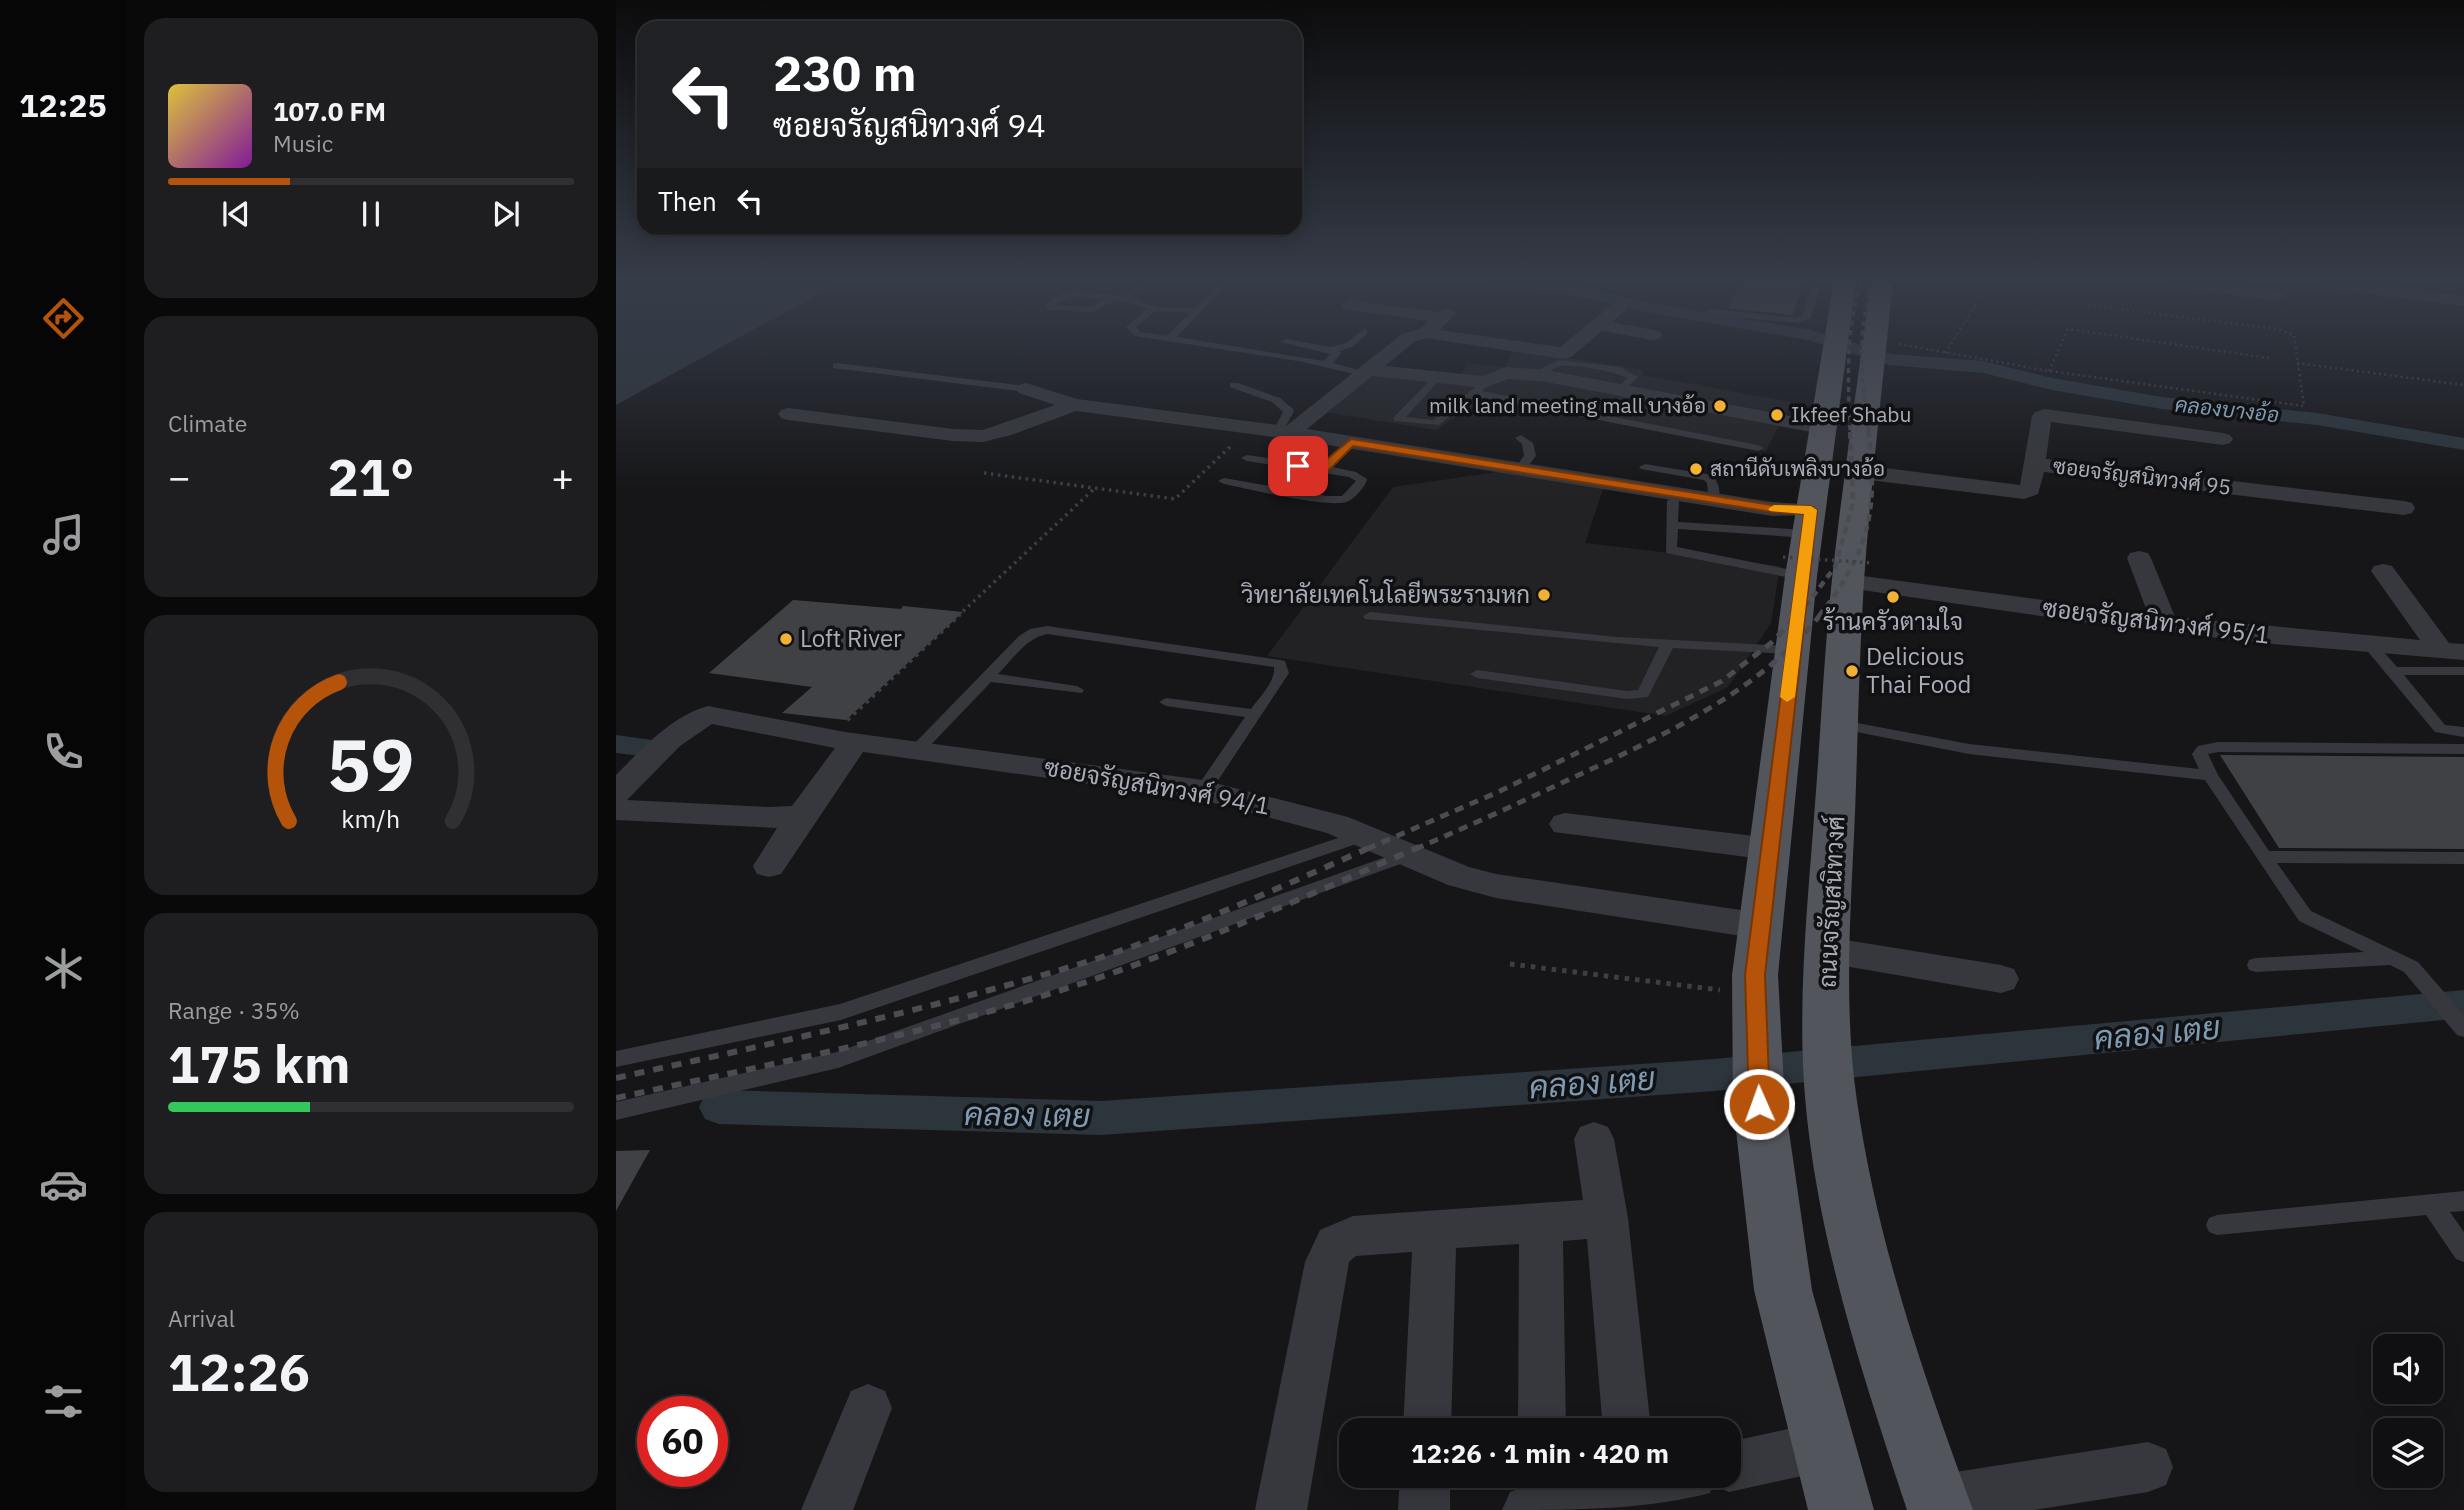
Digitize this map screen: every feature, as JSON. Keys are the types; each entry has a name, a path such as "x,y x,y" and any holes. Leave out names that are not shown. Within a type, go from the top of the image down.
{"main road":[{"path":"1833,351 1817,466 1800,544 1793,650 1755,975 1759,1104 1783,1290 1841,1510"},
{"name":"ถนนจรัญสนิทวงศ์","path":"1875,351 1856,515 1861,572 1841,725 1827,950 1827,1037 1831,1099 1845,1186 1865,1272 1892,1372 1938,1505"},
{"path":"1817,466 1861,472"},
{"path":"1800,544 1856,515"}],"street":[{"path":"1284,432 1391,351"},
{"path":"1366,371 1436,377 1479,387 1506,373 1534,375 1822,428"},
{"path":"1026,389 1074,405 1284,432 1782,510 1800,544"},
{"path":"788,414 953,435 984,436 1074,405"},
{"path":"2035,464 2042,416 2045,415 2224,439"},
{"name":"ซอยจรัญสนิทวงศ์ 95","path":"1861,472 2024,492 2030,489 2035,464 2404,508"},
{"path":"2139,558 2164,623"},
{"path":"2383,571 2453,651"},
{"name":"ซอยจรัญสนิทวงศ์ 95/1","path":"1861,572 2164,623 2453,651"},
{"name":"ซอยจรัญสนิทวงศ์ 94/1","path":"616,793 671,739 690,723 708,715 850,732 918,749 1203,790 1337,825 1460,877 1496,886 1760,926"},
{"path":"769,866 850,732"},
{"path":"616,810 769,818 801,816"},
{"path":"1565,824 1769,849"},
{"path":"1827,950 2001,979"},
{"path":"1594,1139 1608,1218 1626,1418"},
{"path":"1281,1510 1328,1262 1335,1244 1353,1236 1608,1218"},
{"path":"1541,1222 1542,1418"},
{"path":"1427,1418 1435,1230"},
{"path":"827,1510 868,1408"},
{"path":"1741,1464 1825,1447"},
{"path":"1938,1505 2148,1467"},
{"path":"1424,1510 1425,1488"},
{"path":"1538,1497 1594,1488"}],"lane":[{"path":"1248,351 1366,371"},
{"path":"1326,365 1336,353 1333,351"},
{"path":"837,366 1026,389"},
{"path":"1436,377 1398,419 1435,423 1479,387 1758,448"},
{"path":"1234,385 1276,400 1289,411 1284,432"},
{"path":"1521,438 1527,443 1530,456 1521,468"},
{"path":"1323,469 1351,443"},
{"path":"1224,481 1327,500 1345,499 1362,482 1352,474 1247,458"},
{"path":"1645,467 1708,477 1713,483 1713,499"},
{"path":"1673,501 1670,550 1800,544"},
{"path":"1672,525 1800,544"},
{"path":"1370,615 1617,641 1793,650"},
{"path":"918,749 1030,634 1047,630 1280,664 1282,673 1203,790"},
{"path":"1477,674 1627,695 1643,694 1668,643"},
{"path":"2369,644 2440,729 2464,732"},
{"path":"2393,671 2464,671"},
{"path":"987,677 1077,690"},
{"path":"1166,702 1255,714"},
{"path":"1841,725 1969,749 2210,775"},
{"path":"2464,749 2218,747 2204,749 2199,756 2263,857 2305,916 2396,958 2417,972 2464,1029"},
{"path":"616,1059 841,1012 1362,836"},
{"path":"616,1111 838,1060 1408,855"},
{"path":"2263,857 2464,858"},
{"path":"2256,965 2396,958"},
{"path":"2217,1225 2464,1201"},
{"path":"2431,1205 2464,1251"}],"path":[{"path":"1909,351 1945,353 2049,371 2304,406 2296,351"},
{"path":"2049,371 2058,351"},
{"path":"2224,351 2269,358"},
{"path":"2297,363 2464,385"},
{"path":"985,473 1175,499 1250,428"},
{"path":"850,732 1096,488"},
{"path":"1800,544 1861,572"},
{"path":"1510,964 1756,1002"}],"shaded area":[{"path":"616,351 714,351 616,405"},
{"path":"1512,351 1528,351 1644,370 1642,375 1791,402 1766,451 1485,397 1436,430 1318,411 1378,364 1458,377 1469,363 1506,367"},
{"name":"วิทยาลัยเทคโนโลยีพระรามหก","path":"1511,470 1604,486 1585,543 1780,566 1771,623 1728,687 1666,716 1267,656 1393,487"}],"building":[{"path":"793,600 963,612 846,720 782,713 812,687 709,673"},
{"path":"2220,755 2464,757 2464,849 2279,848"},
{"path":"650,1150 616,1211 616,1151"}],"waterway":[{"name":"คลองบางอ้อ","path":"1865,351 1889,359 1983,367 2052,384 2162,403 2317,419 2464,444"},
{"path":"616,744 642,747"},
{"name":"คลอง เตย","path":"719,1107 1101,1118 1714,1075 2464,1004"}],"railway":[{"path":"1849,351 1850,430"},
{"path":"1862,351 1869,430"},
{"path":"1798,616 1835,567 1853,503 1850,428"},
{"path":"1819,616 1850,570 1867,528 1872,483 1868,428"},
{"path":"1367,849 1498,792 1722,681 1771,643 1799,614"},
{"path":"1415,849 1604,763 1705,711 1768,667 1796,642 1821,614"},
{"path":"616,1078 913,1010 1090,961 1197,922 1371,847"},
{"path":"616,1098 907,1033 1023,1002 1208,937 1419,847"}],"slow traffic":[{"path":"1774,509 1811,510 1787,697"}],"place":[{"name":"milk land meeting mall บางอ้อ","path":"1720,406"},
{"name":"Ikfeef Shabu","path":"1777,415"},
{"name":"สถานีดับเพลิงบางอ้อ","path":"1696,469"},
{"name":"วิทยาลัยเทคโนโลยีพระรามหก","path":"1544,595"},
{"name":"ร้านครัวตามใจ","path":"1893,597"},
{"name":"Loft River","path":"786,639"},
{"name":"Delicious Thai Food","path":"1852,671"}],"route":[{"path":"1298,466 1323,469 1351,443 1772,509 1811,510 1755,975 1759,1104"}]}
